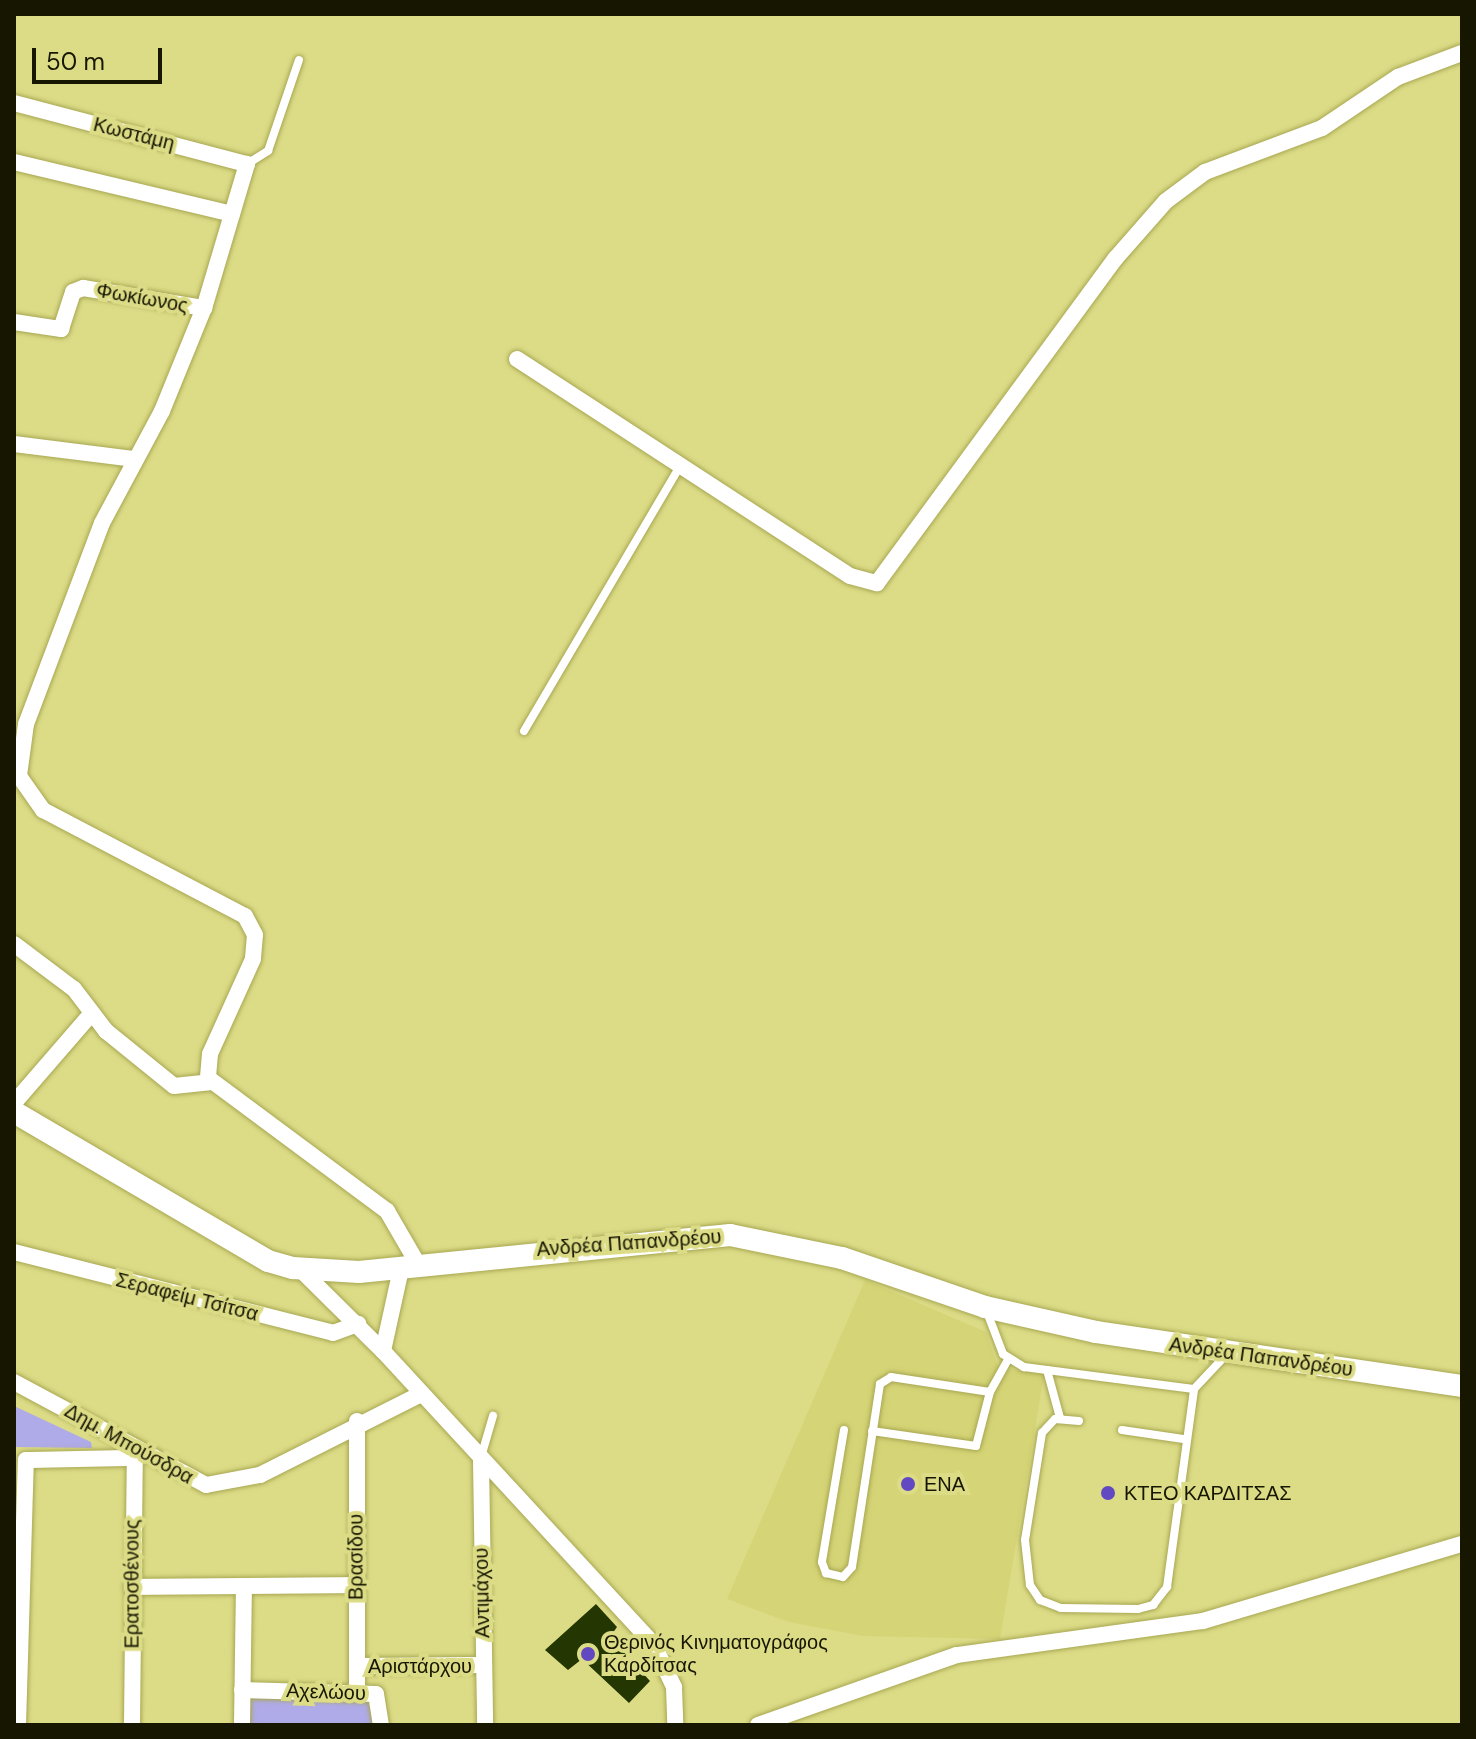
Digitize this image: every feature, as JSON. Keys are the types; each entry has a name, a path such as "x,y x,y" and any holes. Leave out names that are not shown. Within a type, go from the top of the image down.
{"main road":[{"name":"Ανδρέα Παπανδρέου","path":"14,1112 268,1261 300,1269 410,1268 730,1235 842,1258 985,1307 1229,1352 1462,1386"}],"street":[{"path":"517,359 682,463 850,576 877,583 1115,259 1166,201 1205,172 1322,128 1398,77 1462,53"},
{"name":"Κωστάμη","path":"14,103 246,167"},
{"path":"14,162 232,214"},
{"path":"212,1082 210,1054 253,959 250,922 226,901 43,810 26,792 17,761 102,523 204,308 246,167"},
{"name":"Φωκίωνος","path":"14,322 61,329 73,292 83,288 204,308"},
{"path":"14,444 135,459"},
{"path":"14,944 74,989 92,1013 174,1086 212,1082 387,1211 410,1268 383,1351"},
{"path":"14,1103 92,1013"},
{"name":"Σεραφείμ Τσίτσα","path":"14,1252 333,1333 358,1324"},
{"path":"300,1269 358,1324 419,1395 654,1645 674,1687 675,1725"},
{"name":"Δημ. Μπούσδρα","path":"14,1382 189,1480 226,1485 260,1475 357,1421 419,1395"},
{"name":"Βρασίδου","path":"357,1421 357,1693"},
{"path":"18,1725 19,1485 26,1460 134,1451"},
{"name":"Ερατοσθένους","path":"132,1725 134,1451"},
{"name":"Αντιμάχου","path":"481,1460 485,1725"},
{"path":"758,1725 957,1655 1191,1623 1462,1544"},
{"path":"132,1587 356,1585"},
{"path":"242,1725 244,1586"},
{"name":"Αριστάρχου","path":"357,1666 483,1665"},
{"name":"Αχελώου","path":"242,1690 381,1696 381,1725"}],"lane":[{"path":"246,167 268,151 299,60"},
{"path":"524,731 682,463"},
{"path":"985,1307 1007,1361"},
{"path":"1079,1421 1060,1418 1042,1433 1025,1540 1034,1595 1061,1608 1138,1609 1163,1594 1183,1489 1183,1439 1194,1389 1229,1352"},
{"path":"1007,1361 1047,1370 1194,1389"},
{"path":"872,1431 976,1446 990,1392 1007,1361"},
{"path":"1047,1370 1060,1418"},
{"path":"844,1430 822,1562 826,1573 843,1577 852,1567 872,1431 887,1378 990,1392"},
{"path":"481,1460 493,1416"},
{"path":"1122,1430 1183,1439"}],"shaded area":[{"path":"865,1280 986,1332 998,1367 1044,1375 1000,1639 863,1636 789,1622 727,1599"},
{"path":"14,1406 91,1442 92,1448 15,1447 14,1474"},
{"path":"248,1696 375,1699 375,1725 248,1725"}],"building":[{"name":"Θερινός Κινηματογράφος Καρδίτσας","path":"596,1604 617,1627 610,1637 650,1681 629,1703 582,1659 568,1670 545,1650"}],"place":[{"name":"ΕΝΑ","path":"908,1484"},
{"name":"ΚΤΕΟ ΚΑΡΔΙΤΣΑΣ","path":"1108,1493"},
{"name":"Θερινός Κινηματογράφος Καρδίτσας","path":"588,1654"}]}
